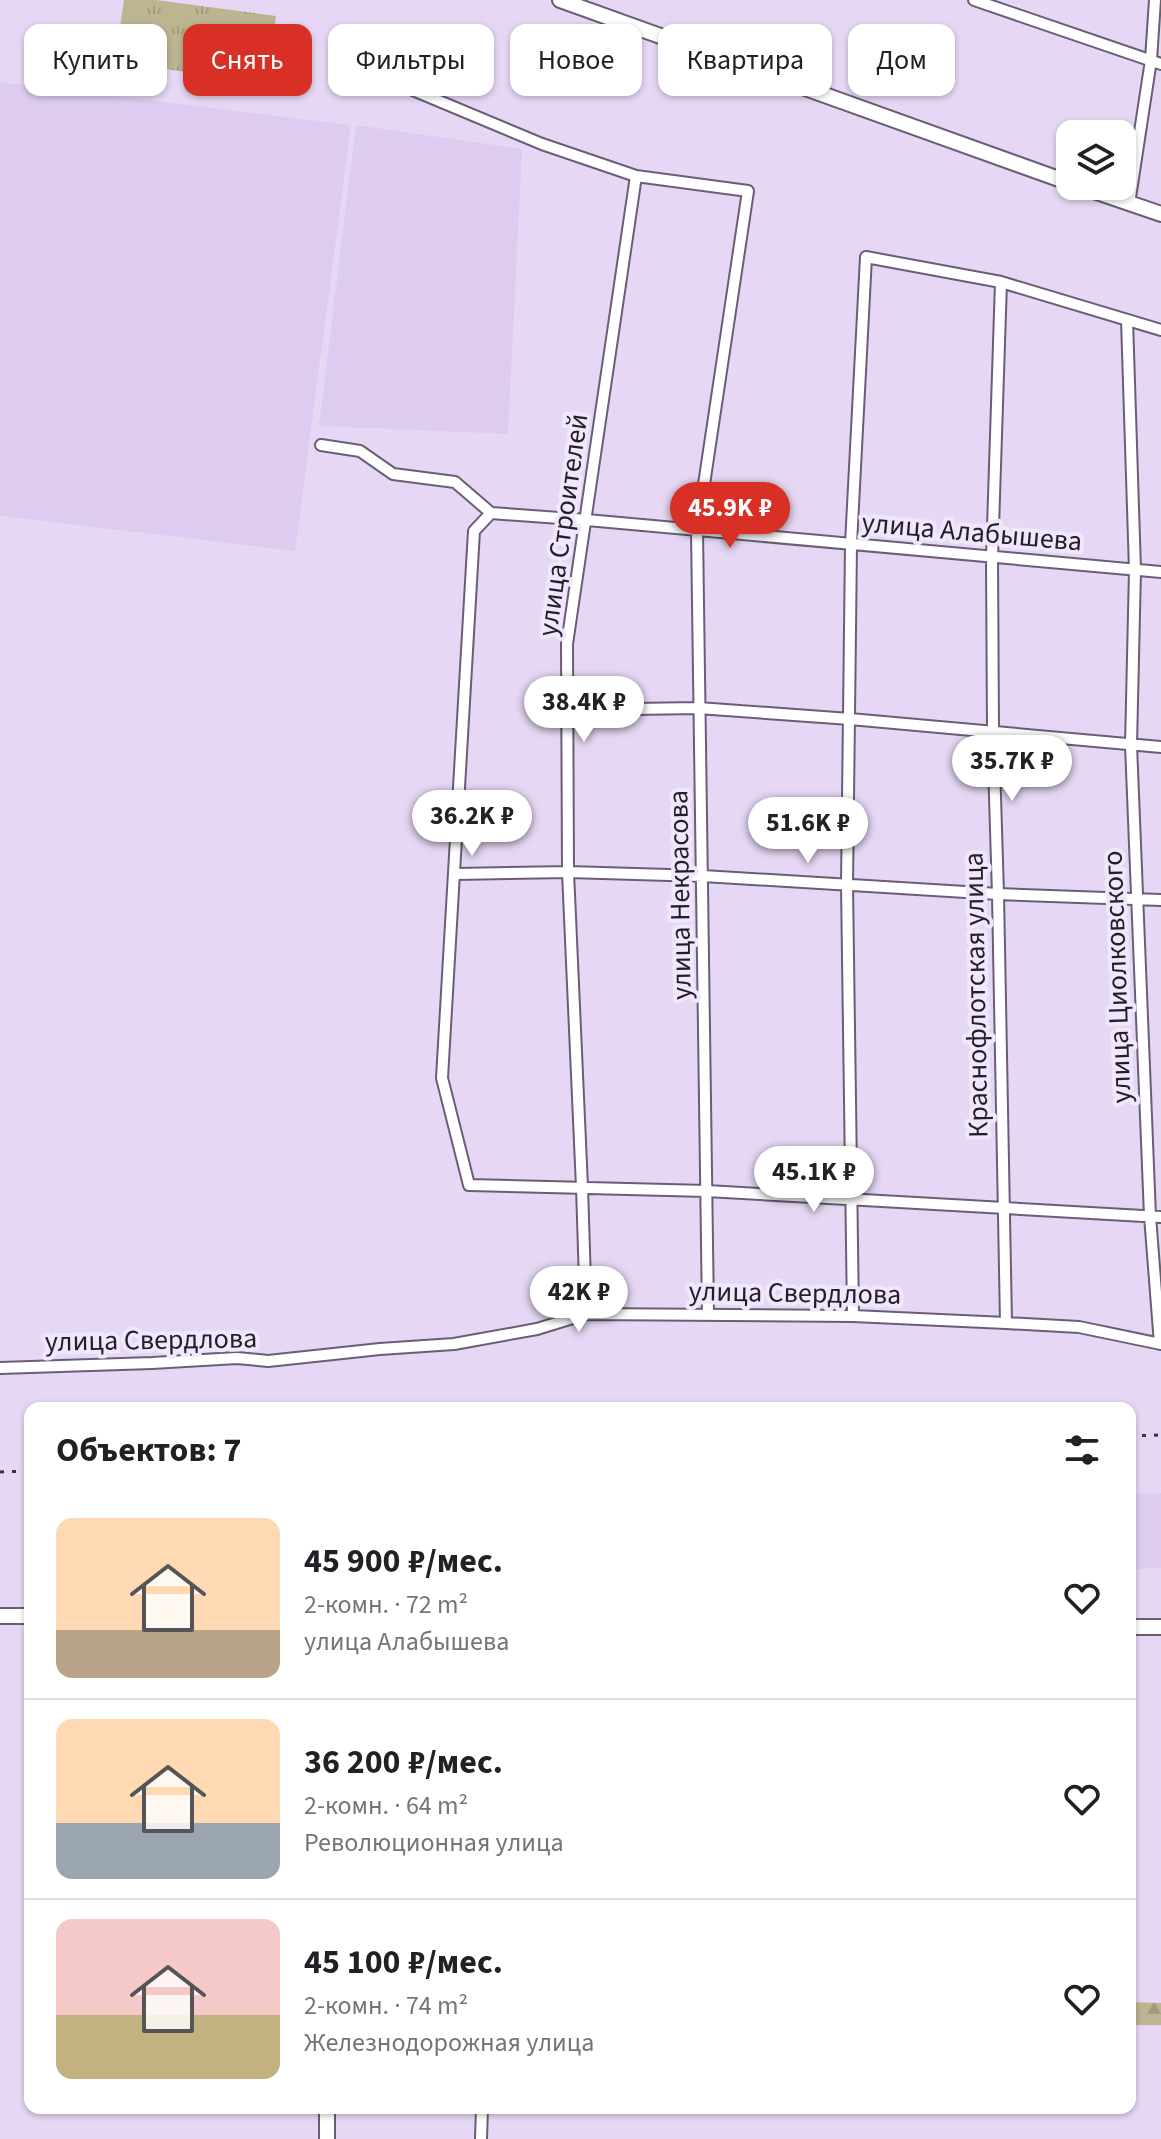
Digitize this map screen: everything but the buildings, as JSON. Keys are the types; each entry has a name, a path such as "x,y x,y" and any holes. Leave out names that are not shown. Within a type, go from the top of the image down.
{"street":[{"path":"560,0 1056,178"},
{"path":"974,0 1156,62"},
{"path":"1129,204 1156,62 1155,0"},
{"path":"427,96 542,144 636,176"},
{"name":"улица Некрасова","path":"636,176 748,191 697,531 708,1314"},
{"name":"улица Строителей","path":"586,1314 568,872 567,644 636,176"},
{"path":"1118,200 1161,214"},
{"path":"853,1316 847,885 851,544 866,257 1001,282 1161,330"},
{"name":"Краснофлотская улица","path":"1001,282 992,558 1006,1323"},
{"name":"улица Циолковского","path":"1127,320 1135,570 1131,745 1161,1344"},
{"path":"321,445 360,451 393,474 455,482 491,513 474,531 442,1078 469,1185 707,1191 1156,1217"},
{"name":"улица Алабышева","path":"491,513 1161,572"},
{"path":"567,710 698,708 1161,747"},
{"path":"455,874 568,872 703,876 998,894 1161,900"},
{"name":"улица Свердлова","path":"0,1368 237,1358 268,1361 454,1344 537,1329 586,1314 853,1316 1006,1323 1079,1327 1161,1344"},
{"path":"0,1616 24,1616"},
{"path":"1136,1627 1161,1627"},
{"path":"327,2114 327,2139"},
{"path":"481,2139 482,2114"}],"shaded area":[{"path":"0,82 24,85 24,96 114,96 351,125 295,551 0,516"},
{"path":"356,125 522,149 508,434 319,426"},
{"path":"1161,1493 1161,1568 1136,1569 1136,1494"}],"green space":[{"path":"124,0 156,0 276,16 275,24 183,24 183,71 167,69 167,24 121,24"},
{"path":"1136,2002 1161,2003 1161,2025 1136,2025"}],"railway":[{"path":"1136,1436 1161,1435"},
{"path":"0,1472 24,1471"}]}
